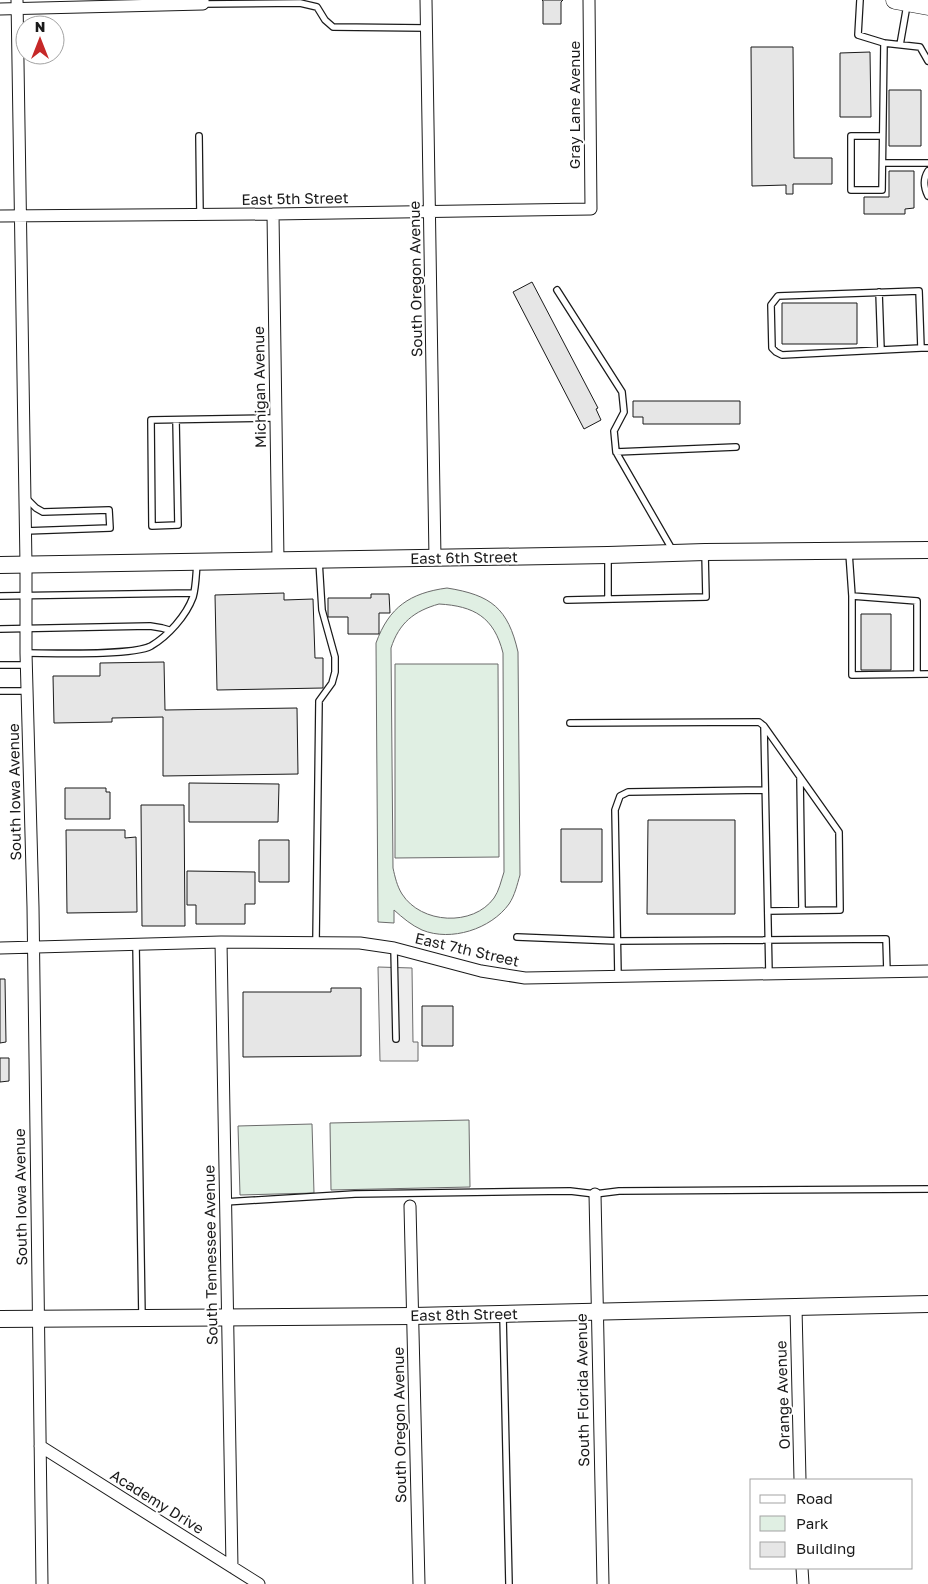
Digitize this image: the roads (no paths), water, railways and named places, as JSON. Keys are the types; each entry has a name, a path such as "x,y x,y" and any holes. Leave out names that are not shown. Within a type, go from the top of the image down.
{"main road":[{"path":"901,1 928,6"}],"street":[{"name":"South Oregon Avenue","path":"426,0 435,558"},
{"name":"Gray Lane Avenue","path":"589,0 591,209"},
{"path":"0,9 17,4 203,2"},
{"name":"South Iowa Avenue","path":"17,4 42,1584"},
{"name":"East 5th Street","path":"0,216 591,209"},
{"name":"Michigan Avenue","path":"273,214 278,560"},
{"name":"East 6th Street","path":"0,565 608,555 674,552 928,550"},
{"name":"East 7th Street","path":"0,948 220,942 360,943 394,948 481,971 525,978 928,971"},
{"name":"South Tennessee Avenue","path":"220,942 232,1567"},
{"name":"South Florida Avenue","path":"595,1194 603,1584"},
{"name":"South Oregon Avenue","path":"410,1206 419,1584"},
{"name":"East 8th Street","path":"0,1319 413,1316 928,1304"},
{"name":"Orange Avenue","path":"796,1308 800,1479"},
{"name":"Academy Drive","path":"40,1446 259,1584"},
{"path":"802,1569 803,1584"}],"lane":[{"path":"860,0 858,35 884,43 920,47 928,61"},
{"path":"900,44 901,1"},
{"path":"203,2 264,2 317,7 325,20 333,27 426,28"},
{"path":"882,136 851,136 851,190 882,190 884,43"},
{"path":"199,136 200,215"},
{"path":"883,163 928,163"},
{"path":"928,171 925,176 925,190 928,196"},
{"path":"557,290 622,392 624,412 614,432 616,452 674,552"},
{"path":"919,291 925,348 782,355 772,348 771,305 778,296 919,291"},
{"path":"879,292 881,350"},
{"path":"176,420 178,525 152,526 151,420 276,418"},
{"path":"616,452 736,447"},
{"path":"25,496 36,508 43,512 109,510 110,528 25,531"},
{"path":"849,551 852,596 852,675 928,674"},
{"path":"567,600 706,597 705,552"},
{"path":"608,555 608,599"},
{"path":"316,942 319,701 332,683 335,672 335,657 322,610 319,559"},
{"path":"0,665 26,659 127,651 150,647 185,613 193,593 197,561"},
{"path":"0,596 193,593"},
{"path":"852,596 917,601 917,674"},
{"path":"0,629 150,626 169,630"},
{"path":"0,692 28,691"},
{"path":"570,723 759,722 764,726 838,832 840,910 768,911"},
{"path":"764,726 769,974"},
{"path":"800,777 802,910"},
{"path":"618,977 615,810 620,796 628,792 765,790"},
{"path":"517,937 617,941 886,939 887,972"},
{"path":"136,944 142,1317"},
{"path":"394,948 396,1039"},
{"path":"225,1202 354,1194 570,1191 595,1194 619,1191 928,1189"},
{"path":"503,1314 509,1584"}]}
